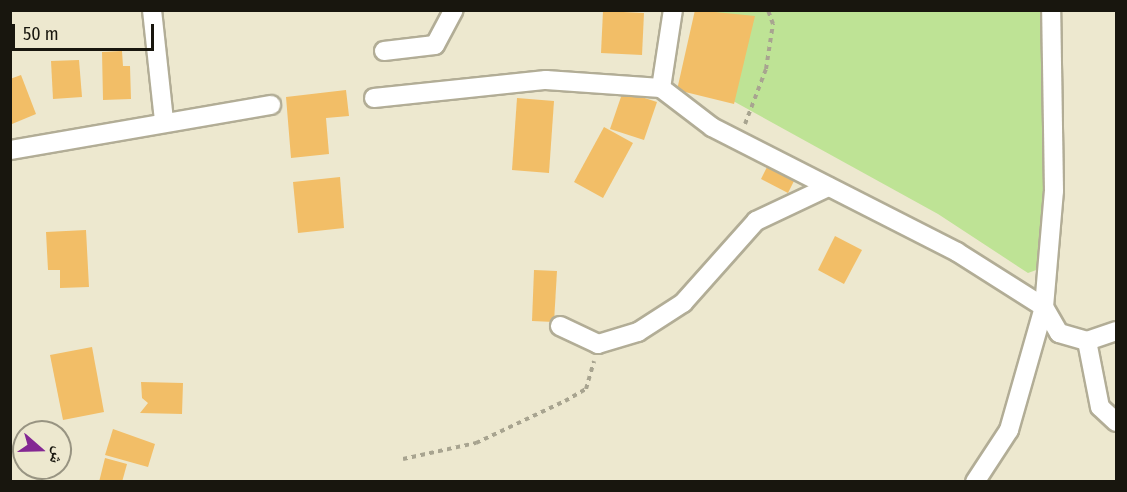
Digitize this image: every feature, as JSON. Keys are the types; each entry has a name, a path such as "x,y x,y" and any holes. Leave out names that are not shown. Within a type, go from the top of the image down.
{"street":[{"path":"152,10 164,120"},
{"path":"384,51 435,45 454,10"},
{"path":"661,88 673,10"},
{"path":"975,482 1009,430 1044,307 1054,190 1051,10"},
{"path":"374,98 546,80 661,88 712,127 957,252 1044,307 1059,333 1087,341 1116,331"},
{"path":"10,150 164,120 271,105"},
{"path":"560,326 598,344 638,332 683,303 756,221 828,186"},
{"path":"1087,341 1100,407 1116,422"}],"path":[{"path":"739,139 765,69 773,24 768,10"},
{"path":"403,459 476,443 586,389 597,351 609,342"}],"green space":[{"path":"705,11 1047,11 1047,195 1039,269 1028,273 938,214 695,80"}],"building":[{"path":"695,10 755,16 734,104 677,90"},
{"path":"603,11 644,13 642,55 601,53"},
{"path":"122,51 123,66 130,66 131,99 103,100 102,52"},
{"path":"79,60 82,97 53,99 51,61"},
{"path":"21,75 36,114 12,124 10,79"},
{"path":"346,90 349,116 326,118 329,154 291,158 286,97"},
{"path":"623,91 657,102 644,140 610,129"},
{"path":"517,98 554,101 549,173 512,170"},
{"path":"604,127 633,143 603,198 574,182"},
{"path":"768,165 795,179 788,193 761,179"},
{"path":"340,177 344,228 298,233 293,182"},
{"path":"86,230 89,287 60,288 60,270 48,270 46,232"},
{"path":"835,236 862,250 844,284 818,270"},
{"path":"534,270 557,271 554,322 532,321"},
{"path":"92,347 104,412 63,420 50,355"},
{"path":"141,382 183,383 182,414 140,413 148,403 142,398"},
{"path":"113,429 155,444 148,467 105,455"},
{"path":"105,458 127,464 122,482 99,482"}]}
